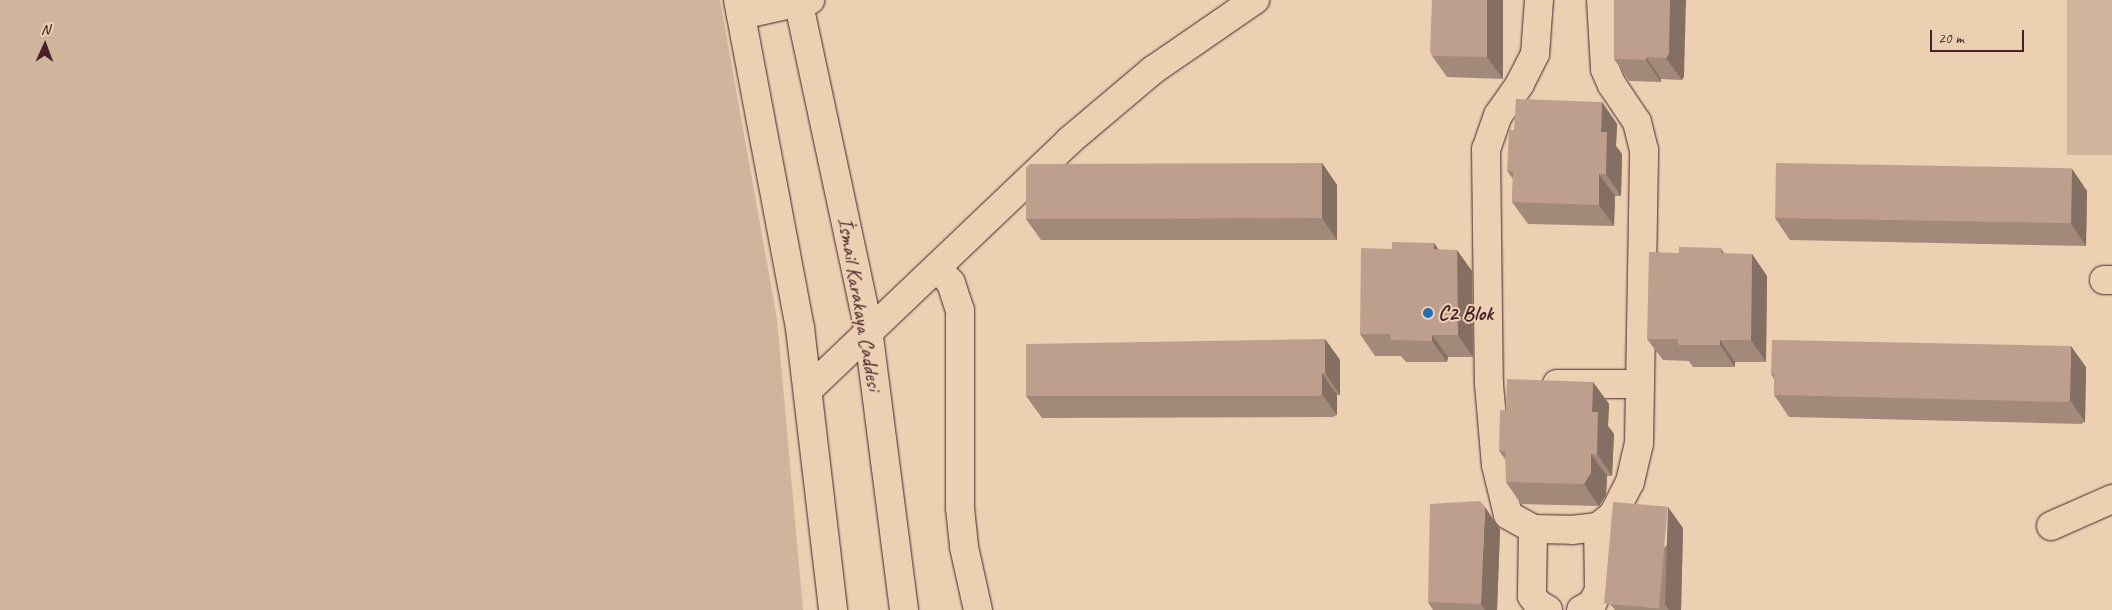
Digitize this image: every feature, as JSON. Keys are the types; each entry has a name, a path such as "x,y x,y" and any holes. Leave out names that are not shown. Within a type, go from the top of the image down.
{"street":[{"path":"810,388 1069,141 1153,70 1254,0"},
{"path":"1539,0 1535,54 1520,84 1498,115 1486,149 1489,384 1496,466 1503,506 1515,522 1533,530 1584,530 1598,527 1619,505 1636,464 1640,384 1644,150 1638,122 1612,85 1605,69 1602,0"},
{"path":"802,1 739,8 810,388 833,610"},
{"name":"İsmail Karakaya Caddesi","path":"802,1 868,332 904,610"},
{"path":"937,267 951,283 960,310 960,508 964,547 978,610"},
{"path":"1489,384 1640,384"},
{"path":"2051,526 2112,499"},
{"path":"1581,610 1592,604 1599,590 1598,527"},
{"path":"1533,530 1532,596 1537,603 1548,610"}],"shaded area":[{"path":"0,0 720,0 777,319 803,610 0,610"},
{"path":"2067,0 2112,0 2112,155 2067,155"}],"building":[{"path":"1432,0 1487,0 1487,57 1432,56 1430,51"},
{"path":"1614,0 1670,0 1669,54 1666,58 1646,57 1646,60 1614,59"},
{"path":"1516,99 1602,102 1601,132 1607,132 1606,174 1599,174 1599,205 1512,202 1513,171 1507,171 1509,130 1514,130"},
{"path":"1322,163 1322,218 1026,219 1026,168 1030,164"},
{"path":"1776,163 2072,168 2071,223 1775,218"},
{"name":"C2 Blok","path":"1392,242 1434,243 1434,249 1457,250 1458,335 1432,335 1432,341 1390,340 1391,334 1360,334 1361,248 1392,249"},
{"path":"1679,247 1721,248 1721,253 1752,254 1751,340 1720,340 1720,345 1678,345 1678,339 1647,339 1649,252 1679,253"},
{"path":"1325,339 1325,373 1322,373 1322,394 1318,396 1026,396 1026,344"},
{"path":"1772,340 2071,346 2070,400 2066,402 1774,395 1774,374 1771,374"},
{"path":"1507,379 1593,382 1592,412 1598,412 1597,454 1591,454 1591,473 1584,484 1506,482 1505,451 1499,451 1500,410 1506,410"},
{"path":"1480,501 1485,507 1481,604 1428,602 1430,504"},
{"path":"1613,502 1668,507 1659,608 1604,604"}],"place":[{"name":"C2 Blok","path":"1428,313"}]}
